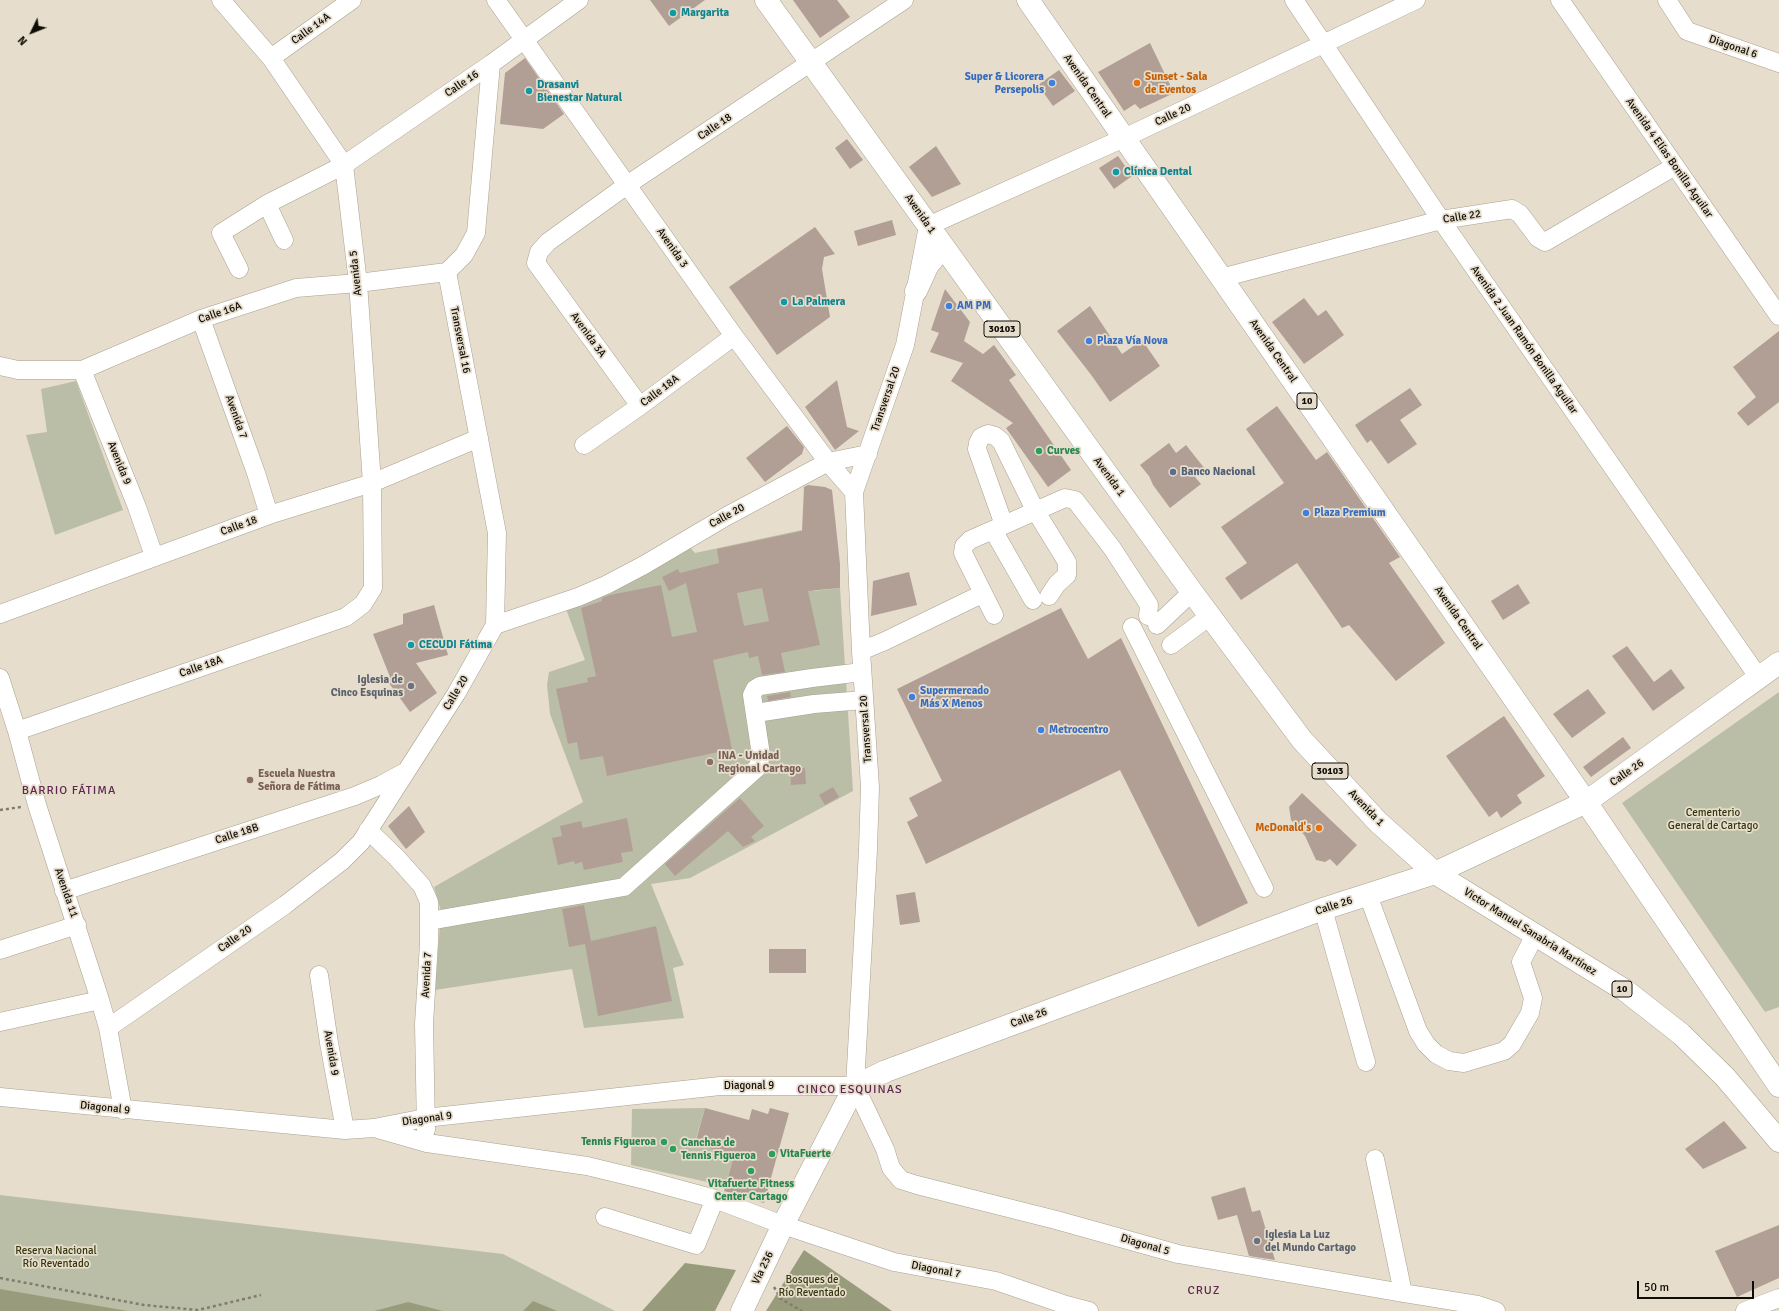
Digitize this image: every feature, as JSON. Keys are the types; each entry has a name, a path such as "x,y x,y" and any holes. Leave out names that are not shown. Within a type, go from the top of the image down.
{"main road":[{"name":"Avenida 1","path":"766,0 1192,592 1302,740 1378,822 1435,873"},
{"name":"Avenida Central","path":"1028,0 1586,802"},
{"path":"916,291 928,265 937,254 945,249"},
{"name":"Calle 26","path":"855,1086 886,1071 1323,909 1435,873 1586,802 1779,663"},
{"path":"1541,823 1559,801 1567,776"},
{"name":"10","path":"1586,802 1779,1086"},
{"name":"Victor Manuel Sanabria Martínez","path":"1435,873 1626,991 1681,1034 1725,1077 1779,1141"},
{"name":"Transversal 20","path":"783,1225 855,1086"},
{"name":"Vía 236","path":"742,1311 783,1225"}],"street":[{"name":"Avenida 5","path":"221,0 271,58 344,165 358,283 372,483 373,588"},
{"name":"Calle 14A","path":"271,58 352,0"},
{"name":"Avenida 3","path":"496,0 734,336 828,462 854,492"},
{"name":"Calle 16","path":"239,269 221,233 267,204 344,165 491,64 579,0"},
{"name":"Calle 18","path":"536,263 538,252 548,242 627,185 904,0"},
{"name":"Avenida 2 Juan Ramón Bonilla Aguilar","path":"1294,0 1441,220 1759,678"},
{"name":"Calle 20","path":"928,226 1124,138 1416,0"},
{"name":"Avenida 4 Elías Bonilla Aguilar","path":"1560,0 1779,316"},
{"name":"Diagonal 6","path":"1667,0 1687,31 1779,63"},
{"path":"447,272 464,255 476,233 491,64"},
{"name":"Calle 22","path":"1222,278 1441,220 1512,209 1520,214 1538,238 1546,242 1675,166"},
{"path":"267,204 284,240"},
{"name":"Transversal 20","path":"855,1086 870,787 862,672 854,492 905,345 928,226"},
{"name":"Avenida 3A","path":"536,263 640,406"},
{"name":"Calle 16A","path":"0,366 18,370 82,370 200,319 296,288 358,283 447,272"},
{"name":"Transversal 16","path":"447,272 497,533 496,625"},
{"name":"Avenida 7","path":"200,319 256,473 269,515"},
{"name":"Calle 18A","path":"584,445 640,406 734,336"},
{"name":"Avenida 9","path":"82,370 137,507 154,556"},
{"path":"988,434 995,436 1001,441 1035,510 1067,562 1067,575 1041,598 998,528 977,449 981,437 988,434"},
{"name":"Calle 18","path":"0,614 154,556 269,515 372,483 479,438"},
{"name":"Calle 20","path":"108,1028 278,910 324,876 361,842 456,694 496,625 548,608 606,585 727,516 828,462 868,454"},
{"path":"994,615 982,594 963,553 964,546 970,540 1065,498 1075,500 1090,518 1144,594 1150,605 1153,620 1192,592"},
{"name":"Calle 18A","path":"17,731 346,617 363,604 373,588"},
{"path":"861,651 982,594"},
{"path":"1171,645 1210,616"},
{"path":"1132,627 1264,888"},
{"path":"429,921 624,887 758,767 761,755 756,712 752,695 755,689 760,686 862,672"},
{"path":"812,678 814,704"},
{"name":"Avenida 11","path":"1,687 17,731 37,805 100,1000 108,1028 123,1110"},
{"path":"756,712 814,704 864,700"},
{"name":"Calle 18B","path":"64,891 355,796 381,785 407,771"},
{"name":"Avenida 7","path":"368,830 398,858 422,886 429,902 424,1024 425,1118 428,1143"},
{"path":"1368,895 1418,1031 1426,1044 1436,1054 1449,1061 1464,1064 1504,1051 1512,1044 1530,1013 1533,998 1521,962 1535,935"},
{"path":"1323,909 1366,1062"},
{"path":"0,950 77,925"},
{"name":"Avenida 9","path":"319,975 329,1043 345,1130"},
{"path":"0,1022 100,1000"},
{"name":"Diagonal 9","path":"0,1097 123,1110 345,1130 374,1128 425,1118 720,1086 855,1086"},
{"name":"Diagonal 5","path":"855,1086 884,1149 891,1168 901,1180 1056,1220 1178,1254 1478,1305 1496,1311"},
{"name":"Diagonal 7","path":"374,1128 428,1143 587,1166 714,1199 783,1225 894,1262 996,1281 1066,1305 1089,1311"},
{"path":"1375,1159 1403,1293"},
{"path":"605,1217 696,1245 714,1199"},
{"path":"1745,1311 1779,1298"}],"path":[{"path":"0,810 37,805"},
{"path":"0,1278 144,1305 198,1310 261,1295"},
{"path":"773,1284 781,1298 802,1311"}],"green space":[{"path":"76,381 123,510 55,535 26,435 47,432 41,389"},
{"name":"INA - Unidad Regional Cartago","path":"802,530 814,591 840,588 853,791 690,878 651,884 684,965 673,968 684,1018 584,1028 572,969 435,990 441,911 434,887 583,802 550,714 547,685 549,672 585,660 566,609 688,545 695,553"},
{"name":"Cementerio General de Cartago","path":"1779,692 1779,1007 1765,1012 1622,803"},
{"name":"Canchas de Tennis Figueroa","path":"705,1108 695,1142 734,1155 725,1186 631,1165 632,1109"},
{"name":"Reserva Nacional Río Reventado","path":"0,1195 503,1254 615,1311 0,1311"},
{"name":"Bosques de Río Reventado","path":"804,1250 892,1311 766,1311"},
{"path":"685,1263 736,1270 715,1311 642,1311"},
{"path":"0,1289 128,1311 0,1311"},
{"path":"533,1301 557,1311 523,1311"},
{"path":"408,1302 443,1311 374,1311"}],"building":[{"name":"Margarita","path":"650,0 705,0 669,26"},
{"path":"793,0 837,0 850,17 820,38"},
{"name":"Sunset - Sala de Eventos","path":"1150,43 1174,93 1140,109 1135,104 1124,111 1098,72"},
{"name":"Drasanvi Bienestar Natural","path":"525,58 564,114 543,129 500,124 505,73"},
{"path":"1059,70 1075,91 1053,106 1038,85"},
{"path":"847,139 863,160 850,169 835,148"},
{"path":"936,146 961,184 932,197 909,167"},
{"name":"Clínica Dental","path":"1118,156 1132,176 1114,189 1099,168"},
{"path":"892,220 896,235 858,246 854,231"},
{"name":"La Palmera","path":"815,227 835,254 824,257 822,269 830,317 777,355 729,287"},
{"path":"945,289 970,322 964,341 983,354 994,345 1016,375 1009,380 1071,470 1048,487 1006,428 1013,423 951,381 963,363 930,352 939,333 931,330"},
{"path":"1304,298 1318,316 1326,310 1344,335 1304,364 1272,322"},
{"path":"1090,306 1122,354 1142,340 1160,366 1110,402 1057,331"},
{"path":"1779,331 1779,402 1748,426 1737,413 1756,397 1733,367"},
{"path":"837,380 847,427 859,431 835,450 805,407"},
{"path":"1410,388 1422,405 1400,420 1417,444 1388,464 1371,440 1367,443 1355,425"},
{"path":"1277,406 1316,460 1327,452 1400,557 1389,563 1445,643 1396,681 1349,625 1342,628 1297,563 1241,600 1225,578 1247,563 1221,527 1284,483 1246,429"},
{"path":"787,426 804,447 802,454 765,482 746,458"},
{"name":"Banco Nacional","path":"1169,443 1176,453 1186,445 1205,469 1195,477 1201,484 1170,508 1140,465"},
{"path":"808,485 825,487 832,490 840,564 840,588 808,591 820,645 781,653 785,672 762,675 758,656 749,658 748,652 713,660 732,749 607,776 603,756 580,760 577,742 568,744 556,689 588,682 587,678 596,676 581,608 602,601 602,598 610,595 661,585 672,637 697,632 686,583 669,591 662,577 678,569 680,573 719,563 717,549 802,531 804,487","holes":["762,588 769,621 744,626 737,593"]},
{"path":"909,572 917,605 871,616 873,581"},
{"path":"1518,584 1530,603 1503,620 1491,601"},
{"name":"CECUDI Fátima","path":"434,605 448,655 416,663 437,693 410,712 386,679 390,677 373,634 403,624 403,614"},
{"name":"Metrocentro","path":"1061,608 1088,659 1121,638 1248,903 1198,927 1120,770 926,864 907,822 918,816 909,798 942,781 897,689"},
{"path":"1627,646 1654,682 1671,669 1685,688 1653,711 1612,656"},
{"path":"1588,689 1606,713 1572,738 1553,714"},
{"path":"790,692 791,697 768,701 767,696"},
{"path":"1504,716 1545,776 1517,795 1522,803 1501,818 1497,811 1489,817 1446,756"},
{"path":"1623,737 1631,748 1591,777 1583,767"},
{"path":"805,768 806,784 791,785 790,769"},
{"path":"833,787 839,797 825,805 819,795"},
{"name":"McDonald's","path":"1302,793 1357,845 1337,866 1330,859 1325,862 1316,860 1305,836 1291,820 1289,807"},
{"path":"740,798 764,826 751,837 755,841 743,847 728,831 675,876 665,864"},
{"path":"409,806 425,832 406,849 388,826"},
{"path":"627,818 633,851 621,853 623,862 584,870 582,862 575,864 574,861 558,865 552,838 562,836 560,826 581,821 583,828"},
{"path":"915,892 920,922 900,925 896,895"},
{"path":"584,905 591,941 656,926 672,1001 598,1016 585,944 569,947 562,909"},
{"path":"769,949 806,949 806,973 769,973"},
{"name":"Vitafuerte Fitness Center Cartago","path":"705,1108 749,1120 752,1109 768,1114 770,1108 789,1113 764,1203 724,1191 734,1155 695,1144"},
{"path":"1724,1121 1747,1148 1703,1169 1685,1149"},
{"name":"Iglesia La Luz del Mundo Cartago","path":"1245,1187 1252,1212 1260,1210 1275,1260 1249,1256 1237,1215 1218,1220 1211,1197"},
{"path":"1779,1225 1779,1278 1737,1297 1715,1251"}],"place":[{"name":"Margarita","path":"673,13"},
{"name":"Super & Licorera Persepolis","path":"1052,83"},
{"name":"Sunset - Sala de Eventos","path":"1137,83"},
{"name":"Drasanvi Bienestar Natural","path":"529,91"},
{"name":"Clínica Dental","path":"1116,172"},
{"name":"La Palmera","path":"784,302"},
{"name":"AM PM","path":"949,306"},
{"name":"Plaza Vía Nova","path":"1089,341"},
{"name":"Curves","path":"1039,451"},
{"name":"Banco Nacional","path":"1173,472"},
{"name":"Plaza Premium","path":"1306,513"},
{"name":"CECUDI Fátima","path":"411,645"},
{"name":"Iglesia de Cinco Esquinas","path":"411,686"},
{"name":"Supermercado Más X Menos","path":"912,697"},
{"name":"Metrocentro","path":"1041,730"},
{"name":"INA - Unidad Regional Cartago","path":"710,762"},
{"name":"Escuela Nuestra Señora de Fátima","path":"250,780"},
{"name":"McDonald's","path":"1319,828"},
{"name":"Tennis Figueroa","path":"664,1142"},
{"name":"Canchas de Tennis Figueroa","path":"673,1149"},
{"name":"VitaFuerte","path":"772,1154"},
{"name":"Vitafuerte Fitness Center Cartago","path":"751,1171"},
{"name":"Iglesia La Luz del Mundo Cartago","path":"1257,1241"}],"district":[{"name":"BARRIO FÁTIMA","path":"69,791"},
{"name":"CINCO ESQUINAS","path":"850,1090"},
{"name":"CRUZ","path":"1204,1291"}]}
